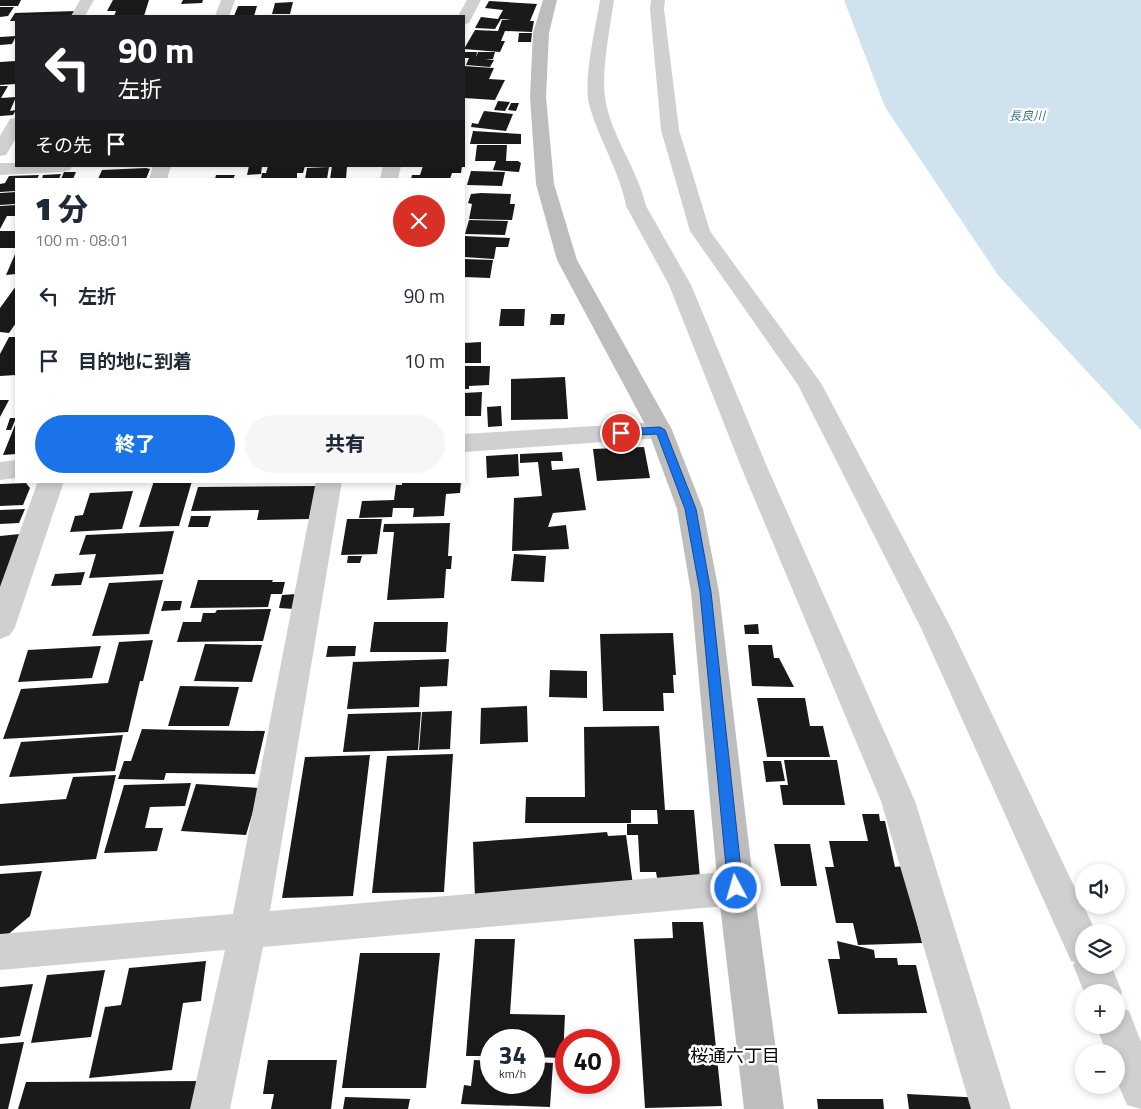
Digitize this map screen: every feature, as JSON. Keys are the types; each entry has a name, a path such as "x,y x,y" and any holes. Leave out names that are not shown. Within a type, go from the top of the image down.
{"street":[{"path":"79,15 87,0"},
{"path":"222,15 228,0"},
{"path":"465,18 474,0"},
{"path":"550,0 541,33 538,96 545,184 567,260 660,430 690,509 705,592 736,888 764,1109"},
{"path":"607,0 597,70 597,102 613,148 634,196 636,206 680,285 759,478 898,801 991,1109"},
{"path":"658,0 657,9 670,130 700,231 810,383 936,628 1075,929"},
{"path":"0,151 15,125"},
{"path":"0,169 42,167"},
{"path":"465,443 660,430"},
{"path":"0,471 15,469"},
{"path":"0,627 50,483"},
{"path":"210,1109 248,931 329,483"},
{"path":"0,952 736,888"},
{"path":"1119,1034 1141,1091"}],"water":[{"name":"長良川","path":"844,0 1141,0 1141,430 998,275 885,107"}],"building":[{"path":"0,0 21,0 18,6 0,6"},
{"path":"113,0 149,0 144,15 114,15 116,11 107,11"},
{"path":"183,0 203,0 202,3 181,4"},
{"path":"489,1 537,4 530,21 534,21 532,32 505,31 501,41 505,41 500,52 465,49 475,30 498,31 502,20 512,20 501,19 495,29 475,28 481,17 498,19 503,10 485,8"},
{"path":"293,2 290,14 272,14 275,3"},
{"path":"238,6 257,6 254,15 234,15"},
{"path":"0,7 14,7 8,16 0,17"},
{"path":"76,11 74,15 15,15 15,21 10,21 15,13"},
{"path":"519,33 532,33 531,42 518,42"},
{"path":"15,36 15,38 12,44 0,45 0,37"},
{"path":"465,52 477,52 476,57 478,52 495,52 493,59 485,59 494,60 490,67 466,65 469,58 465,58"},
{"path":"15,61 15,84 0,85 0,62"},
{"path":"465,66 494,68 489,79 505,80 495,100 465,98"},
{"path":"0,86 8,86 1,98 15,97 10,111 15,112 13,115 0,116"},
{"path":"498,101 510,102 505,111 494,110"},
{"path":"511,103 519,103 516,111 508,110"},
{"path":"484,111 513,114 506,131 471,127 472,123 478,124"},
{"path":"473,131 521,134 521,144 470,144"},
{"path":"477,145 507,145 506,161 518,161 521,163 519,172 493,170 496,161 475,161"},
{"path":"249,167 262,167 261,174 247,175"},
{"path":"268,167 305,167 303,173 297,173 297,178 261,178 262,173 266,173"},
{"path":"329,167 327,178 305,178 307,168"},
{"path":"332,167 347,167 346,178 330,178"},
{"path":"423,167 462,167 461,173 452,173 450,178 411,178 412,175 420,175"},
{"path":"150,169 146,178 98,178 102,170"},
{"path":"471,171 505,172 502,186 467,185"},
{"path":"64,172 76,172 73,178 61,178"},
{"path":"61,174 59,178 42,178 43,175"},
{"path":"39,175 38,178 15,178 15,191 0,192 0,184 5,183 9,176"},
{"path":"216,175 235,175 234,178 215,178"},
{"path":"15,192 15,204 0,205 0,193"},
{"path":"471,194 511,194 510,204 515,204 512,220 469,219 472,204 468,203"},
{"path":"15,205 15,216 7,216 0,229 0,206"},
{"path":"469,220 508,221 505,235 465,234"},
{"path":"0,231 15,231 15,248 0,248"},
{"path":"465,236 510,238 508,247 496,247 494,259 465,257"},
{"path":"15,254 15,274 6,275"},
{"path":"465,259 493,260 490,278 465,277"},
{"path":"15,287 15,324 9,333 0,332 0,308"},
{"path":"501,309 525,309 524,326 499,326"},
{"path":"551,314 565,314 564,325 550,325"},
{"path":"9,337 15,337 15,375 0,376 0,354"},
{"path":"481,342 481,363 465,363 465,343"},
{"path":"465,366 490,366 489,385 469,386 469,389 465,389"},
{"path":"565,377 568,419 511,420 511,379"},
{"path":"482,392 481,416 465,416 465,393"},
{"path":"0,400 9,400 0,417"},
{"path":"501,406 502,426 488,427 487,407"},
{"path":"10,418 15,418 11,430 6,430"},
{"path":"15,425 15,454 3,455"},
{"path":"644,447 650,478 597,481 593,449"},
{"path":"562,452 563,461 551,461 552,470 579,468 586,510 553,513 548,527 566,525 569,549 512,551 514,498 542,496 538,462 520,463 520,454"},
{"path":"518,454 519,476 487,478 486,456"},
{"path":"26,483 30,488 23,505 0,506 0,484"},
{"path":"153,483 191,483 179,526 139,527"},
{"path":"402,483 461,483 460,493 446,494 444,516 413,517 414,508 393,508 392,517 359,518 362,501 394,500 396,485 402,485"},
{"path":"316,486 309,519 257,520 259,510 191,511 198,487"},
{"path":"133,491 122,529 70,532 75,516 83,515 90,493"},
{"path":"25,509 19,523 0,524 0,510"},
{"path":"191,516 211,516 208,527 188,527"},
{"path":"347,519 382,519 377,554 341,555"},
{"path":"450,523 448,556 452,556 451,569 446,569 444,598 387,600 394,532 383,532 384,524"},
{"path":"174,531 163,574 89,578 96,554 79,555 86,535"},
{"path":"20,534 0,588 0,536"},
{"path":"514,554 546,556 544,582 511,581"},
{"path":"348,556 362,556 360,563 347,563"},
{"path":"85,572 81,585 51,586 55,574"},
{"path":"163,580 149,634 92,636 109,583"},
{"path":"198,580 273,580 272,582 285,582 282,594 271,594 268,607 190,608"},
{"path":"297,594 294,609 279,608 282,595"},
{"path":"164,601 182,601 180,610 161,611"},
{"path":"271,609 263,641 177,642 183,622 201,622 203,613 215,613 217,610"},
{"path":"374,622 448,622 446,652 370,652"},
{"path":"758,624 759,634 745,634 744,625"},
{"path":"673,633 676,675 673,675 674,693 663,693 664,711 603,711 600,634"},
{"path":"153,640 143,681 140,681 128,732 3,739 21,689 108,683 119,642"},
{"path":"205,644 262,645 252,682 194,681"},
{"path":"748,645 772,645 774,658 779,658 794,687 752,686"},
{"path":"101,646 92,678 18,682 28,650"},
{"path":"328,646 356,646 355,656 326,657"},
{"path":"449,659 447,686 420,687 419,707 347,709 353,662"},
{"path":"550,670 587,671 587,698 549,697"},
{"path":"180,686 239,687 229,726 168,726"},
{"path":"757,698 805,698 810,726 823,726 830,757 767,757"},
{"path":"527,706 528,742 480,744 481,708"},
{"path":"452,711 450,749 419,750 422,712"},
{"path":"421,712 418,750 343,752 348,714"},
{"path":"659,726 665,810 694,810 700,878 657,878 656,872 640,872 638,835 627,835 627,824 658,824 657,810 631,810 631,823 525,823 526,797 585,797 584,727"},
{"path":"142,729 265,731 255,774 166,773 164,780 118,779 124,761 131,761"},
{"path":"123,735 115,771 9,777 21,742"},
{"path":"453,754 444,892 372,893 387,756"},
{"path":"370,755 353,896 282,898 305,757"},
{"path":"784,760 837,760 845,805 783,805 780,785 788,785"},
{"path":"763,761 781,761 785,781 766,782"},
{"path":"116,775 96,859 0,866 0,804 66,799 73,777"},
{"path":"191,783 185,806 150,807 145,828 163,828 157,851 104,853 124,785"},
{"path":"196,784 260,788 246,835 181,831"},
{"path":"862,814 879,814 880,821 885,821 895,867 903,866 922,943 858,945 853,923 836,923 825,867 834,867 829,841 868,841"},
{"path":"607,832 608,836 626,835 633,885 475,899 473,842"},
{"path":"774,844 810,844 817,886 781,886"},
{"path":"42,871 30,916 5,937 0,937 0,874"},
{"path":"672,922 703,922 722,1106 645,1108 634,939 673,938"},
{"path":"475,939 515,939 510,1014 565,1015 564,1029 555,1029 555,1058 545,1057 545,1029 480,1029 480,1056 466,1056"},
{"path":"837,941 874,950 875,958 897,958 898,965 916,965 927,1013 838,1014 828,959 840,959"},
{"path":"360,953 440,953 426,1088 342,1088"},
{"path":"206,961 201,1001 183,1003 172,1070 89,1078 105,1007 121,1005 129,968"},
{"path":"105,970 91,1037 31,1043 47,975"},
{"path":"33,984 20,1036 0,1038 0,987"},
{"path":"24,1042 8,1109 0,1109 0,1044"},
{"path":"268,1060 337,1060 331,1109 271,1109 274,1094 263,1094"},
{"path":"474,1060 480,1060 480,1094 545,1094 545,1063 553,1063 550,1107 461,1104 464,1085 471,1086"},
{"path":"204,1081 198,1109 18,1109 26,1082"},
{"path":"907,1094 984,1098 986,1109 909,1109"},
{"path":"345,1097 410,1099 408,1109 343,1109"},
{"path":"817,1099 883,1099 884,1109 818,1109"}],"district":[{"name":"桜通六丁目","path":"735,1055"}],"route":[{"path":"621,433 660,430 690,509 705,592 736,888"}]}
